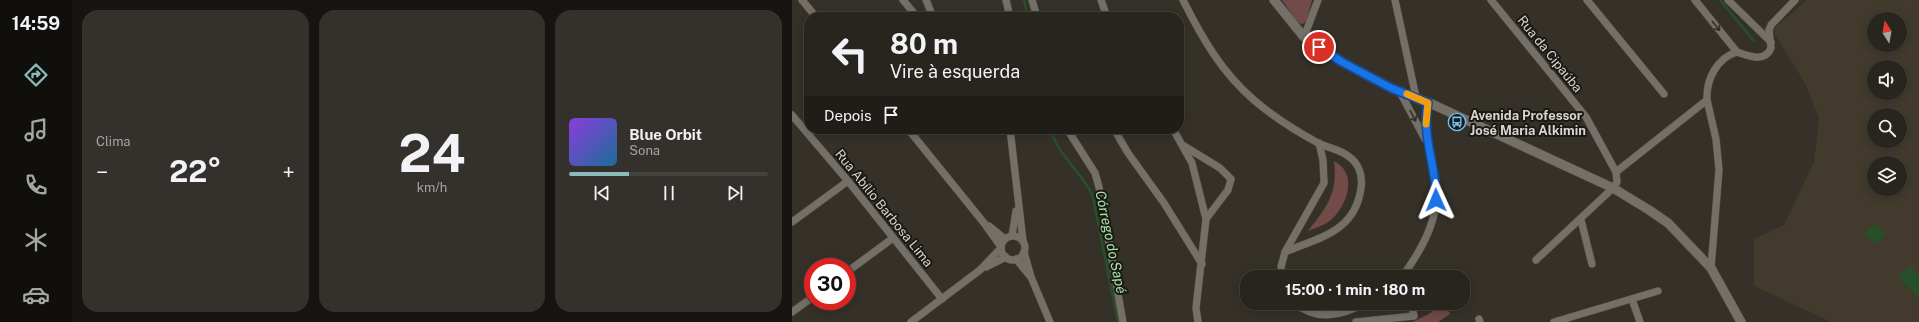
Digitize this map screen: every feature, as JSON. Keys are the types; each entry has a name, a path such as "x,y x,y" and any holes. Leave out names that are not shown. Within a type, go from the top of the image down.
{"street":[{"path":"802,0 812,12"},
{"path":"903,0 913,12"},
{"path":"926,0 931,12"},
{"path":"1006,0 1009,12"},
{"path":"1032,0 1036,12"},
{"path":"1101,0 1105,12"},
{"path":"1183,0 1211,52 1236,84 1280,120 1319,143 1342,152 1357,164 1362,184 1358,206 1347,222 1336,230 1285,252"},
{"path":"1274,0 1304,37 1342,62 1400,92 1416,97 1613,188 1668,223 1711,268 1741,322"},
{"path":"1304,37 1318,0"},
{"path":"1395,0 1416,97"},
{"name":"Rua da Cipaúba","path":"1491,0 1586,117 1616,172"},
{"path":"1588,0 1664,94"},
{"path":"1695,0 1737,52 1752,57 1763,56 1770,52 1771,42 1769,30 1771,25 1795,0"},
{"path":"1728,0 1771,42"},
{"path":"1711,268 1719,170 1716,139 1707,100 1708,86 1714,71 1726,56 1737,52"},
{"path":"1400,92 1426,141 1436,177 1435,206 1431,225 1423,244 1406,270"},
{"path":"1536,260 1613,188 1616,182 1616,172 1707,100"},
{"path":"1426,141 1425,114 1428,103"},
{"name":"Rua Abílio Barbosa Lima","path":"792,115 804,129"},
{"name":"Rua Abílio Barbosa Lima","path":"808,134 848,181 942,299"},
{"path":"912,134 984,223 1006,257"},
{"path":"1011,134 1022,240 1025,246 1024,252 1031,278 1048,321"},
{"path":"1070,134 1095,173 1099,187 1123,322"},
{"path":"1117,134 1128,153 1164,203 1202,264"},
{"path":"1176,134 1192,162 1206,219 1196,308 1198,322"},
{"path":"1282,270 1285,252 1324,183 1323,160 1319,143"},
{"path":"1183,146 1220,168 1231,179 1231,186 1206,219"},
{"path":"792,222 848,181"},
{"path":"911,322 980,270 1001,248 1009,237 1018,203"},
{"path":"1580,220 1592,264"},
{"path":"984,223 1009,237 1018,237 1022,240"},
{"path":"856,265 893,238"},
{"path":"1016,259 1024,252"},
{"path":"980,270 1006,257 1016,259 1031,278"},
{"path":"1554,322 1575,319 1658,291"},
{"path":"1632,299 1640,322"},
{"path":"792,312 804,303"},
{"path":"1303,310 1318,315 1346,310"},
{"path":"1356,322 1414,316 1413,310"}],"shaded area":[{"path":"1282,0 1312,0 1307,20 1303,24 1298,23"},
{"path":"1807,0 1919,0 1919,322 1831,322 1754,286 1754,239 1784,225 1814,162 1819,119 1805,83 1772,30"},
{"path":"1334,161 1341,166 1346,173 1348,189 1346,198 1337,214 1331,220 1308,231 1326,207 1333,191 1335,172"},
{"path":"1876,224 1886,235 1874,244 1865,233"},
{"path":"1910,266 1919,276 1919,295 1917,297 1898,276"},
{"path":"1434,310 1448,310 1450,314 1438,322 1412,322"}],"waterway":[{"name":"Córrego do Sapé","path":"1024,0 1027,12"},
{"path":"1720,0 1754,41"},
{"name":"Córrego do Sapé","path":"1053,134 1058,147 1083,179 1093,197 1118,322"}],"slow traffic":[{"path":"1407,94 1428,103 1425,114 1426,124"}],"place":[{"name":"Avenida Professor José Maria Alkimin","path":"1457,122"}],"route":[{"path":"1319,47 1342,62 1391,88 1428,103 1425,114 1426,141 1436,177 1436,200"}]}
